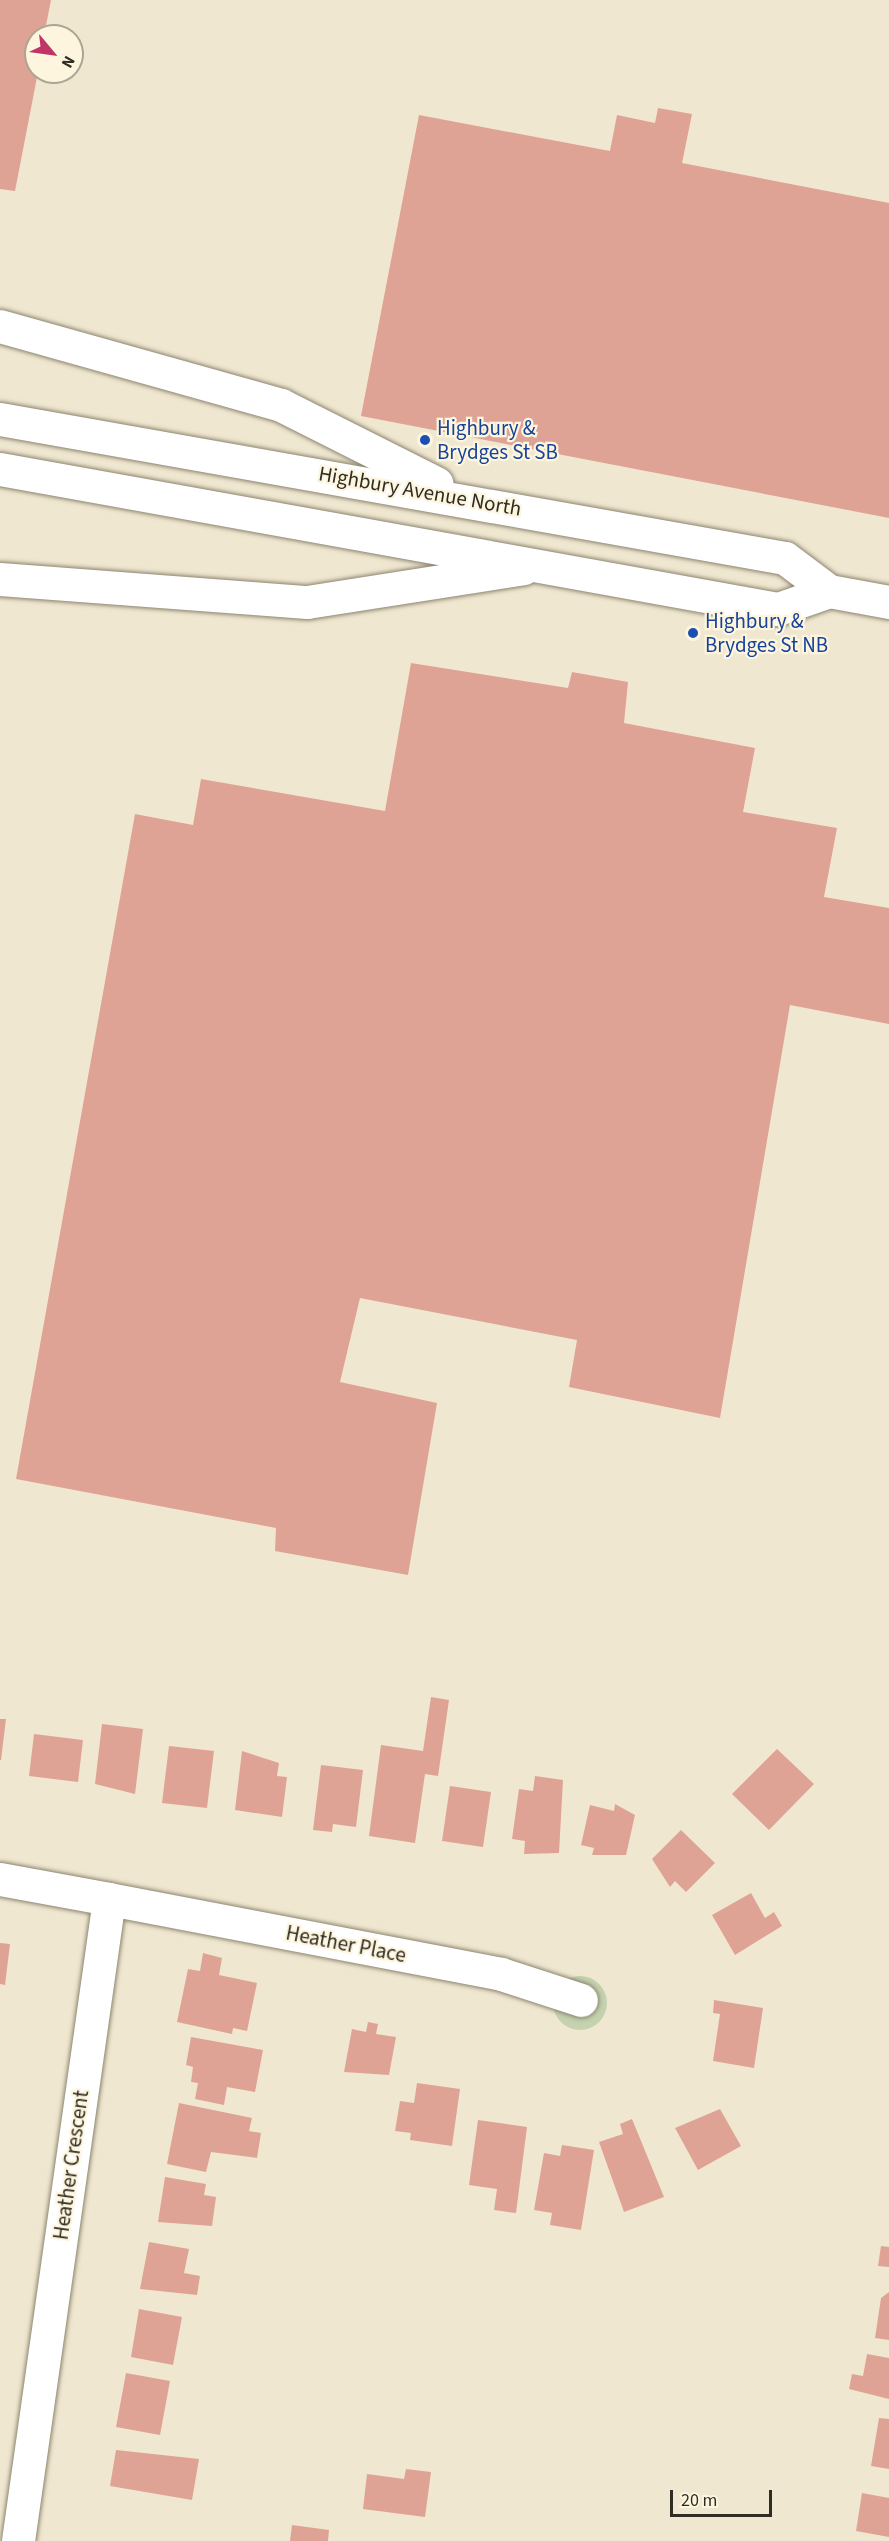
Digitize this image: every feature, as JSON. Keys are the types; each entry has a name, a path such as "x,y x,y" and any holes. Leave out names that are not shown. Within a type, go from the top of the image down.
{"main road":[{"path":"0,326 281,405 467,499"},
{"name":"Highbury Avenue North","path":"0,419 467,499 785,558 830,591 889,602"},
{"name":"Highbury Avenue North","path":"0,469 546,564 778,609 830,591"},
{"path":"0,579 307,602 546,564"},
{"path":"0,1879 109,1899"},
{"name":"Heather Place","path":"109,1899 501,1974 581,2000"},
{"name":"Heather Crescent","path":"18,2541 109,1899"}],"green space":[{"path":"575,1976 585,1976 595,1980 603,1988 607,2003 603,2018 595,2026 585,2030 575,2030 565,2026 557,2018 553,2008 553,1998 557,1988 565,1980"}],"building":[{"path":"0,0 51,0 46,24 24,24 24,84 36,84 15,191 0,189"},
{"path":"658,108 692,114 682,163 889,203 889,518 361,416 419,115 610,151 617,115 655,123"},
{"path":"411,663 568,688 572,672 628,682 624,723 755,748 743,812 837,828 824,897 889,908 889,1024 790,1005 720,1418 569,1387 577,1340 360,1298 340,1382 437,1403 408,1575 275,1551 276,1528 16,1479 135,814 193,825 201,779 385,811"},
{"path":"431,1697 449,1700 438,1776 425,1774 415,1843 369,1836 381,1745 423,1751"},
{"path":"0,1719 6,1719 1,1760 0,1760"},
{"path":"102,1724 143,1729 135,1794 95,1784"},
{"path":"34,1734 83,1740 78,1782 29,1776"},
{"path":"169,1746 214,1751 207,1808 162,1803"},
{"path":"777,1749 814,1784 769,1830 732,1794"},
{"path":"242,1751 279,1763 277,1776 287,1777 282,1817 235,1810"},
{"path":"321,1765 363,1770 356,1827 333,1824 332,1832 313,1830"},
{"path":"535,1776 563,1780 559,1853 524,1854 525,1841 512,1839 519,1789 533,1791"},
{"path":"450,1786 491,1792 483,1847 442,1841"},
{"path":"615,1804 635,1815 626,1855 592,1855 594,1848 581,1845 590,1805 614,1811"},
{"path":"681,1830 715,1863 686,1892 675,1881 670,1887 652,1859"},
{"path":"751,1893 765,1918 774,1912 782,1926 735,1955 712,1915"},
{"path":"0,1943 10,1944 5,1985 0,1984"},
{"path":"203,1953 222,1958 219,1975 257,1983 247,2031 233,2028 232,2034 177,2022 188,1969 200,1971"},
{"path":"714,2000 763,2008 754,2068 713,2061 720,2014 713,2013"},
{"path":"368,2022 378,2024 376,2034 396,2037 389,2075 344,2072 352,2029 366,2032"},
{"path":"191,2037 263,2050 255,2092 227,2087 224,2105 195,2099 198,2083 191,2082 193,2067 186,2065"},
{"path":"417,2083 460,2089 452,2146 410,2140 411,2133 395,2131 400,2101 414,2103"},
{"path":"179,2103 252,2118 249,2131 261,2133 257,2158 211,2152 206,2172 167,2164"},
{"path":"720,2109 741,2146 698,2170 675,2128"},
{"path":"632,2119 664,2197 624,2212 599,2142 623,2134 620,2124"},
{"path":"478,2120 527,2127 516,2213 494,2210 497,2189 469,2185"},
{"path":"562,2145 594,2150 581,2230 550,2225 552,2213 534,2210 544,2153 560,2156"},
{"path":"165,2177 206,2184 204,2195 216,2197 212,2226 158,2222"},
{"path":"149,2242 189,2249 184,2273 200,2276 197,2295 140,2289"},
{"path":"881,2246 889,2247 889,2267 878,2266"},
{"path":"889,2292 889,2340 875,2338 881,2298"},
{"path":"139,2309 182,2317 173,2365 131,2357"},
{"path":"867,2354 889,2358 889,2399 849,2389 852,2374 863,2376"},
{"path":"126,2373 170,2381 160,2435 116,2427"},
{"path":"879,2418 889,2419 889,2469 871,2466"},
{"path":"116,2450 199,2459 192,2500 110,2486"},
{"path":"406,2469 431,2472 425,2517 363,2509 367,2474 404,2479"},
{"path":"862,2493 889,2498 889,2537 856,2531"},
{"path":"292,2525 329,2530 328,2541 290,2541"}],"place":[{"name":"Highbury & Brydges St SB","path":"425,440"},
{"name":"Highbury & Brydges St NB","path":"693,633"}]}
